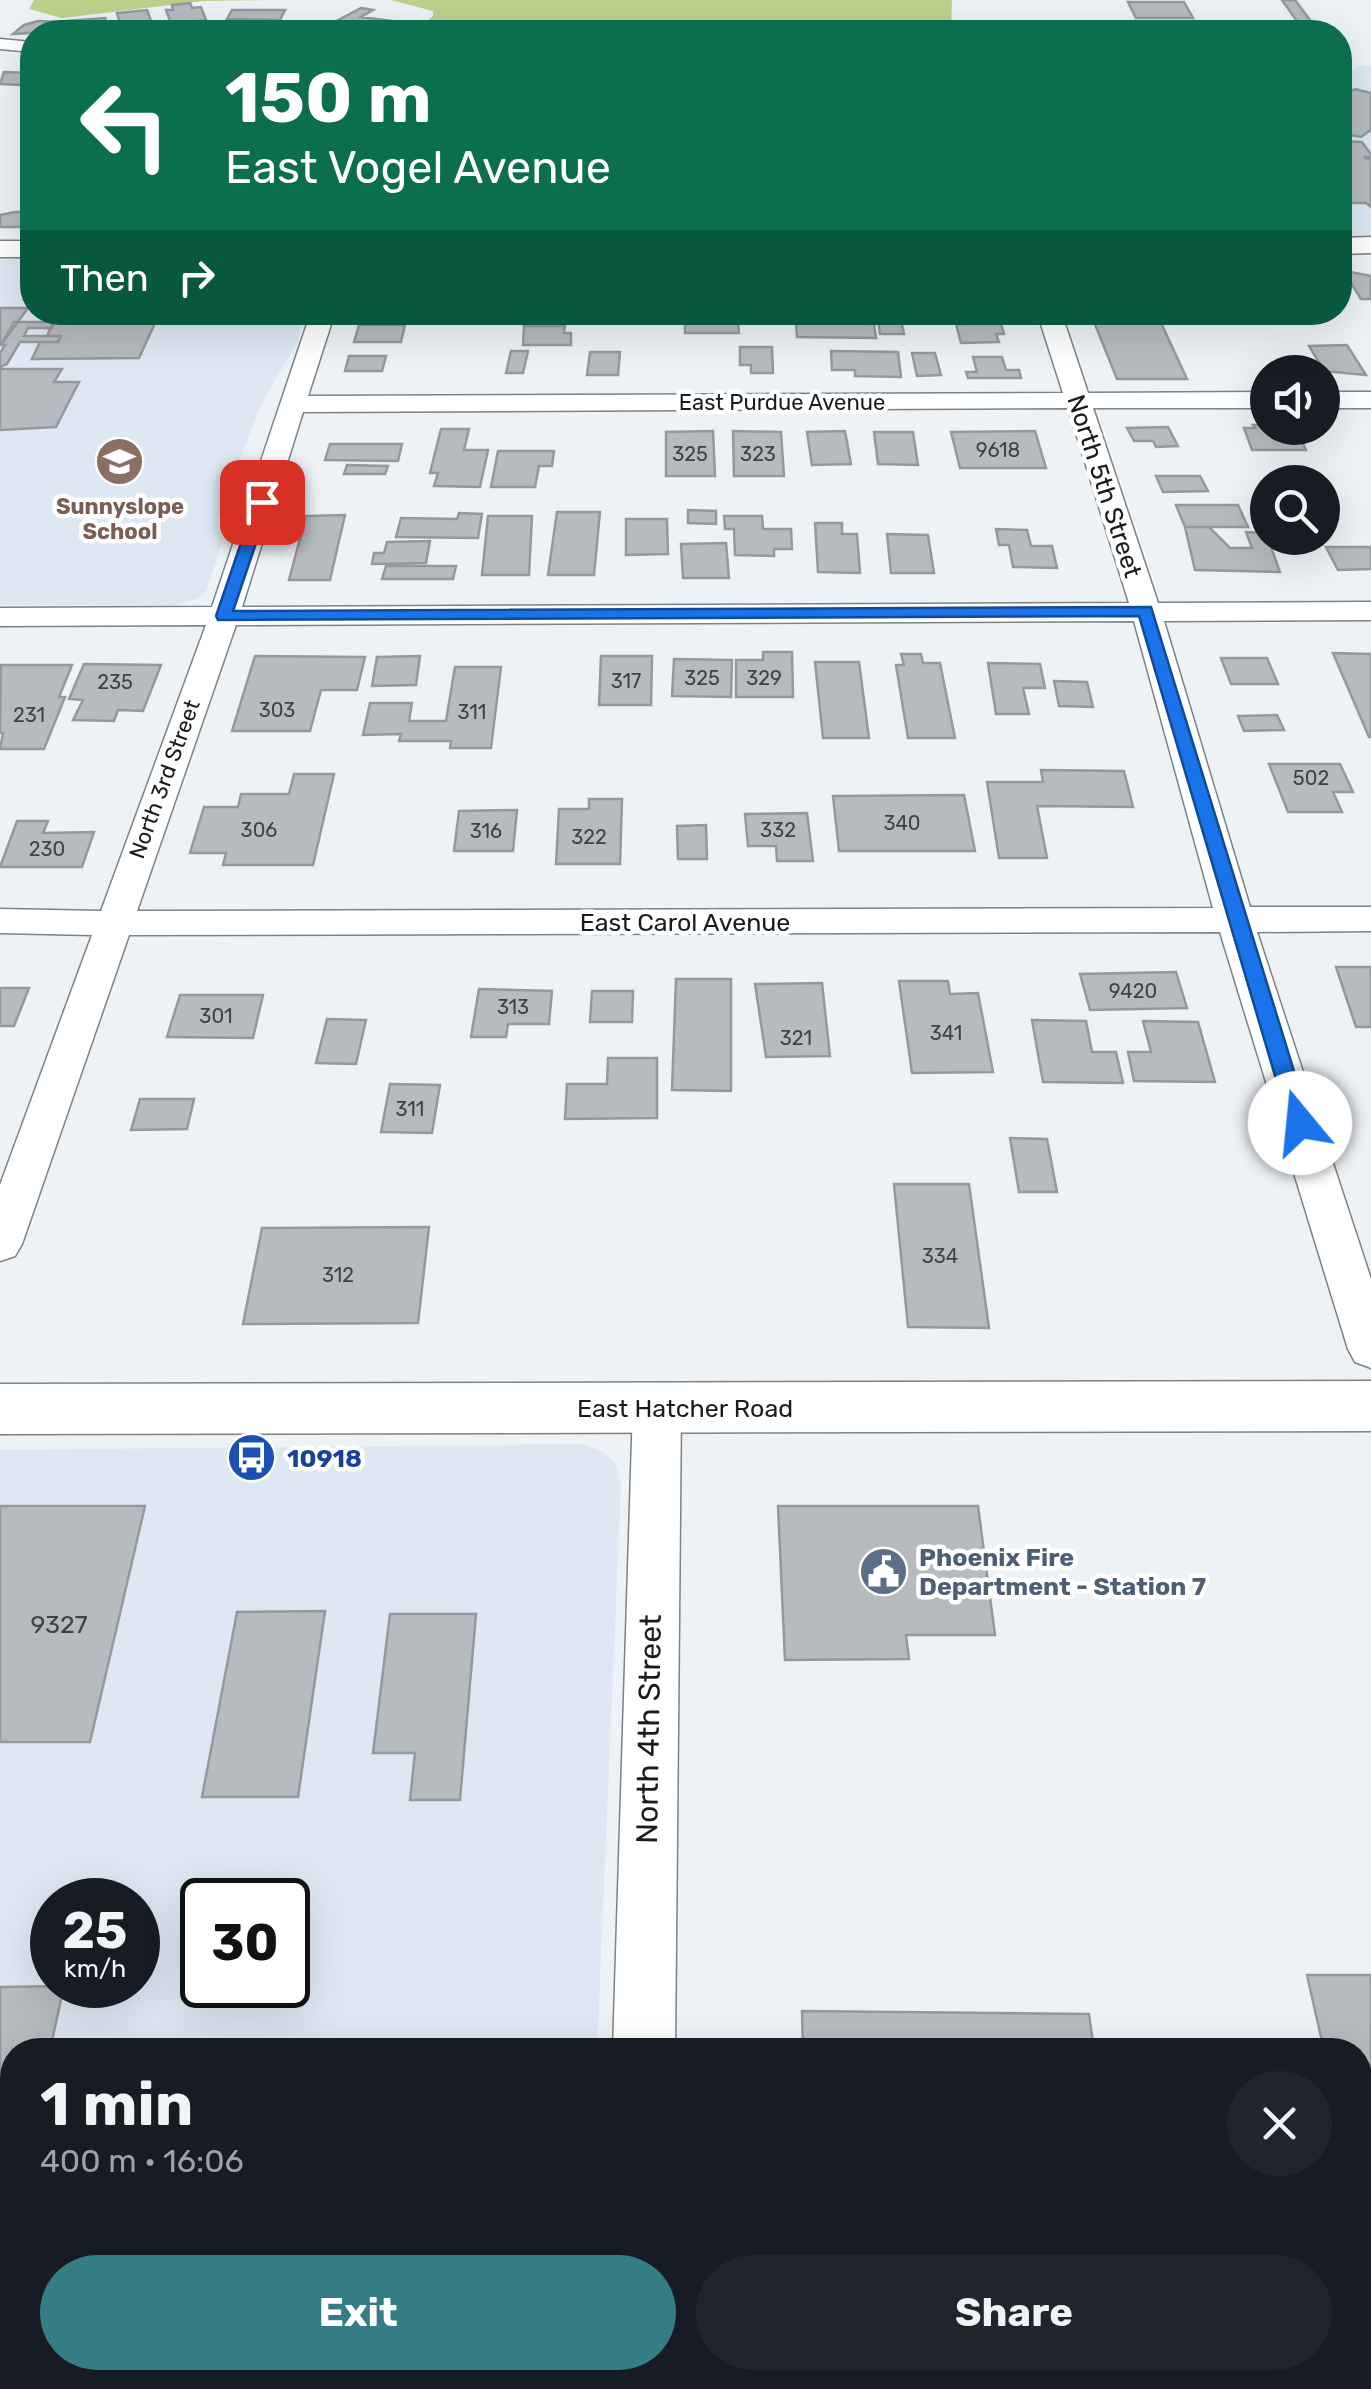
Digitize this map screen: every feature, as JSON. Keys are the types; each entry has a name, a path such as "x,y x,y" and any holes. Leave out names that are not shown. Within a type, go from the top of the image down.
{"street":[{"name":"North 3rd Street","path":"0,1244 224,616 319,325"},
{"name":"North 5th Street","path":"1053,325 1146,611 1236,920 1371,1348"},
{"name":"East Purdue Avenue","path":"296,404 1250,400"},
{"path":"1340,400 1371,400"},
{"path":"0,617 1371,611"},
{"name":"East Carol Avenue","path":"0,921 1371,920"},
{"name":"East Hatcher Road","path":"0,1409 1371,1406"},
{"name":"North 4th Street","path":"644,2038 657,1407"}],"shaded area":[{"path":"1371,66 1371,239 1352,239 1352,70"},
{"name":"Sunnyslope School","path":"0,257 20,257 20,325 300,325 298,341 261,404 217,520 223,540 206,592 176,605 0,605"},
{"path":"581,1444 602,1451 616,1464 621,1485 598,2038 0,2038 0,1450"}],"green space":[{"path":"34,0 279,0 204,1 62,18 29,9"},
{"path":"391,0 952,0 951,20 428,20 433,11"}],"building":[{"path":"1282,0 1295,0 1310,20 1296,20"},
{"path":"1128,2 1184,2 1193,18 1136,18"},
{"path":"190,3 192,8 201,7 206,20 170,20 166,10 173,10 172,5"},
{"path":"361,8 373,10 361,17 384,20 338,20"},
{"path":"147,10 151,20 119,20 117,13"},
{"path":"232,10 285,10 280,20 227,19"},
{"path":"4,72 20,73 20,85 0,84"},
{"path":"1352,91 1371,93 1371,130 1361,137 1352,135"},
{"path":"1352,142 1362,142 1371,154 1364,157 1371,160 1371,207 1352,203"},
{"path":"20,212 20,227 0,227 0,215"},
{"path":"1352,272 1371,276 1371,299 1361,299 1352,285"},
{"path":"0,308 20,308 20,319 0,345"},
{"path":"14,322 54,325 28,328 24,336 61,336 58,342 20,342 7,364 0,367 0,353 5,345 1,345"},
{"path":"52,325 154,325 139,358 32,359 40,342 58,342 61,336 47,336"},
{"path":"359,325 405,325 401,342 354,342"},
{"path":"685,325 738,325 739,333 685,333"},
{"path":"796,325 874,325 876,338 797,337"},
{"path":"879,325 902,325 904,334 880,334"},
{"path":"956,325 1001,325 1004,334 996,334 999,342 961,343"},
{"path":"1095,325 1162,325 1187,379 1117,379"},
{"path":"524,326 565,326 564,333 571,333 571,345 523,345"},
{"path":"1347,345 1366,375 1340,373 1340,355 1314,355 1309,346"},
{"path":"740,347 772,347 773,373 751,373 751,365 740,365"},
{"path":"511,351 528,351 523,373 506,373"},
{"path":"831,351 898,352 901,377 855,376 855,370 832,370"},
{"path":"590,352 620,352 618,375 587,375"},
{"path":"912,353 935,353 941,375 917,376"},
{"path":"349,356 386,356 382,371 345,371"},
{"path":"973,357 1002,357 1006,370 1019,370 1021,378 968,378 966,372 977,372"},
{"path":"0,369 62,369 54,382 79,382 56,427 0,430"},
{"path":"1168,427 1178,446 1156,447 1153,441 1134,441 1127,428"},
{"path":"441,429 469,429 464,450 488,450 480,487 434,486 438,473 430,473"},
{"path":"713,431 715,476 666,476 666,432"},
{"path":"733,431 781,432 784,476 734,476"},
{"path":"845,431 851,464 812,465 807,432"},
{"path":"1035,431 1046,468 960,468 951,432"},
{"path":"874,432 913,432 918,465 878,464"},
{"path":"330,444 402,444 398,461 325,460"},
{"path":"1250,445 1304,445 1306,450 1252,450"},
{"path":"498,451 554,451 552,466 539,466 535,487 491,487"},
{"path":"347,465 388,466 385,474 344,474"},
{"path":"1156,476 1200,476 1208,491 1163,492"},
{"path":"1176,505 1238,505 1248,527 1185,527"},
{"path":"688,510 716,511 716,524 688,523"},
{"path":"557,512 600,512 594,575 548,575"},
{"path":"459,513 482,514 478,538 396,537 401,518 457,519"},
{"path":"345,515 330,580 289,580 306,516"},
{"path":"488,516 532,516 529,575 482,575"},
{"path":"724,516 762,516 763,529 791,529 792,549 774,549 774,556 735,555 734,529 725,529"},
{"path":"626,519 667,519 668,554 626,555"},
{"path":"815,523 842,523 842,534 857,534 860,573 818,572"},
{"path":"1185,527 1209,527 1230,548 1250,548 1250,555 1274,555 1280,572 1195,570"},
{"path":"996,529 1027,530 1031,546 1052,546 1057,568 1013,567 1009,545 999,545"},
{"path":"887,534 928,535 934,573 891,573"},
{"path":"430,541 426,563 372,564 374,553 384,553 387,542"},
{"path":"726,543 729,578 683,578 681,544"},
{"path":"1340,547 1371,547 1371,569 1338,570 1330,555 1340,555"},
{"path":"386,566 456,566 453,579 382,579"},
{"path":"763,652 792,652 793,697 736,697 736,660 763,660"},
{"path":"1333,653 1371,654 1371,737 1369,737"},
{"path":"901,654 921,654 923,663 940,663 955,738 908,738 896,665 904,665"},
{"path":"255,656 365,657 357,690 321,690 310,731 232,731"},
{"path":"420,656 416,685 372,686 377,657"},
{"path":"601,656 652,656 651,705 599,705"},
{"path":"1221,658 1267,658 1278,684 1231,684"},
{"path":"674,659 732,660 731,697 672,696"},
{"path":"815,662 859,662 869,738 823,738"},
{"path":"988,663 1040,664 1045,688 1023,688 1029,714 996,714"},
{"path":"84,664 161,665 143,711 118,710 114,721 73,720 83,700 69,699"},
{"path":"1,665 72,665 59,697 65,697 44,749 0,749"},
{"path":"455,667 501,667 491,748 450,748 451,741 399,741 401,734 363,735 370,703 412,703 409,721 446,721"},
{"path":"1054,681 1087,682 1093,707 1059,706"},
{"path":"1277,715 1284,730 1244,731 1238,716"},
{"path":"1269,764 1340,764 1353,792 1333,792 1342,812 1288,812"},
{"path":"1041,770 1124,771 1133,807 1037,806 1047,858 999,858 987,782 1043,782"},
{"path":"294,774 334,774 313,865 223,865 226,853 190,853 204,807 238,807 241,794 289,794"},
{"path":"964,795 975,851 839,851 833,796"},
{"path":"589,799 622,799 620,864 556,864 559,809 589,809"},
{"path":"517,810 513,851 454,851 459,811"},
{"path":"807,813 813,861 777,861 776,846 748,846 745,814"},
{"path":"17,821 48,821 43,833 94,832 82,867 0,867"},
{"path":"706,825 707,859 678,859 677,826"},
{"path":"1336,967 1371,967 1371,1027 1356,1027"},
{"path":"1176,972 1187,1008 1090,1010 1080,974"},
{"path":"676,979 731,979 731,1091 672,1090"},
{"path":"899,981 948,981 950,994 978,993 993,1072 912,1073"},
{"path":"822,983 830,1056 766,1057 755,984"},
{"path":"0,988 29,988 14,1026 0,1026"},
{"path":"479,989 552,991 549,1024 508,1024 506,1037 471,1037"},
{"path":"592,991 633,991 632,1022 590,1022"},
{"path":"180,995 263,995 253,1038 167,1037"},
{"path":"327,1019 366,1020 356,1064 316,1063"},
{"path":"1032,1020 1086,1021 1092,1052 1116,1052 1123,1083 1043,1082"},
{"path":"1143,1021 1198,1022 1215,1082 1134,1081 1128,1052 1151,1052"},
{"path":"608,1058 657,1058 657,1118 565,1119 567,1084 607,1084"},
{"path":"390,1084 440,1085 432,1133 381,1132"},
{"path":"140,1099 194,1099 187,1129 131,1130"},
{"path":"1010,1138 1047,1139 1057,1192 1019,1192"},
{"path":"894,1184 969,1184 989,1328 908,1327"},
{"path":"429,1227 418,1323 243,1324 262,1228"},
{"path":"0,1506 145,1506 90,1742 0,1742"},
{"name":"Phoenix Fire Department - Station 7","path":"778,1506 978,1506 995,1635 906,1635 909,1659 785,1660"},
{"path":"325,1611 298,1797 202,1797 237,1612"},
{"path":"390,1614 476,1614 460,1800 410,1800 415,1753 373,1753"},
{"path":"1307,1975 1371,1975 1371,2038 1321,2038"},
{"path":"0,1987 30,1987 30,2008 59,2008 53,2038 0,2038"},
{"path":"802,2011 1089,2014 1092,2038 803,2038"}],"place":[{"name":"Sunnyslope School","path":"120,462"},
{"name":"10918","path":"252,1458"},
{"name":"Phoenix Fire Department - Station 7","path":"884,1571"}],"route":[{"path":"262,502 224,616 1146,611 1300,1123"}]}
